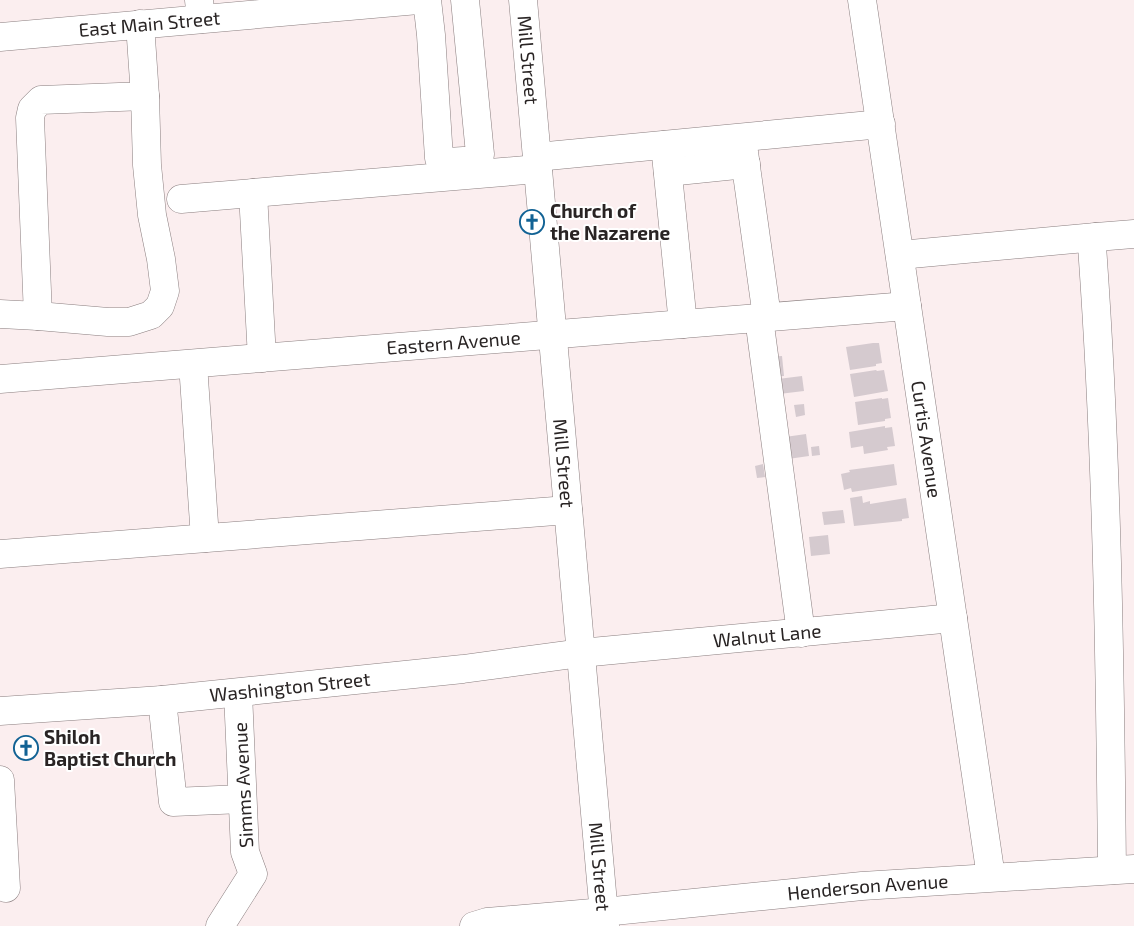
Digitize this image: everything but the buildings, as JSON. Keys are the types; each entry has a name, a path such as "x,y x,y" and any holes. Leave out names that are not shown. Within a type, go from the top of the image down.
{"street":[{"name":"East Main Street","path":"0,37 140,24 200,10 418,0"},
{"path":"427,0 440,158 448,162 479,160 480,154 464,0"},
{"name":"Mill Street","path":"523,0 604,919"},
{"name":"Curtis Avenue","path":"862,0 991,877"},
{"path":"0,314 129,322 151,315 160,306 165,291 162,260 152,215 147,165 140,24"},
{"path":"38,316 30,118 32,109 41,100 145,96"},
{"path":"668,172 744,151 881,124"},
{"path":"665,145 683,324"},
{"path":"181,199 537,163 665,145 744,151"},
{"path":"744,151 801,632"},
{"path":"253,193 262,358"},
{"path":"900,255 1134,234"},
{"path":"1096,237 1092,246 1100,356 1123,869"},
{"name":"Eastern Avenue","path":"0,380 907,306"},
{"path":"192,364 205,538"},
{"path":"0,554 568,510"},
{"name":"Walnut Lane","path":"581,653 953,618"},
{"name":"Washington Street","path":"0,711 238,693 463,669 581,653"},
{"name":"Simms Avenue","path":"220,926 253,874 245,852 238,693"},
{"path":"162,700 173,802 242,799"},
{"path":"0,780 6,888"},
{"name":"Henderson Avenue","path":"474,926 487,922 604,919 842,888 1123,869"}],"place":[{"name":"Church of the Nazarene","path":"532,222"},
{"name":"Shiloh Baptist Church","path":"26,748"}]}
